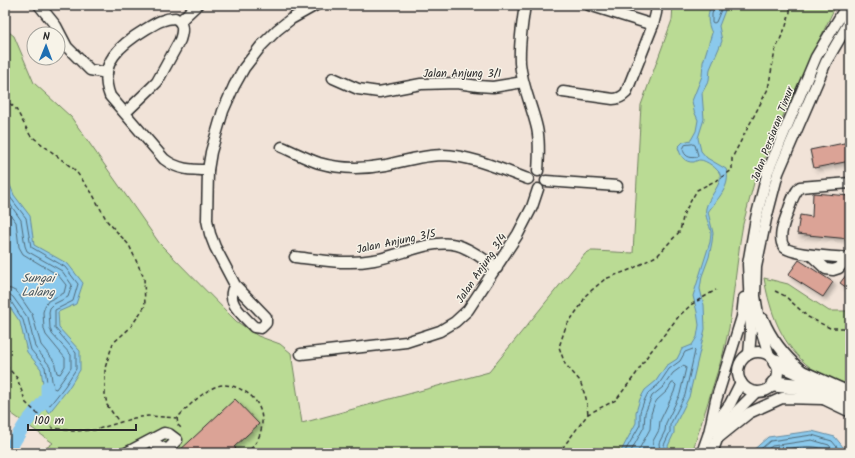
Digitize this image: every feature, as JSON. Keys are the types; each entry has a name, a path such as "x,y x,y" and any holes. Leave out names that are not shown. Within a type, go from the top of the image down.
{"highway":[{"path":"772,358 815,381 850,395"},
{"path":"774,384 804,387 850,409"}],"street":[{"path":"40,5 56,26 67,47 90,70 107,73"},
{"path":"180,21 197,5"},
{"path":"236,285 210,234 207,220 208,170 211,152 223,111 244,68 261,46 277,30 291,19 316,5"},
{"path":"525,5 520,36 520,62 523,82 537,128 539,142 538,171"},
{"path":"589,5 653,25"},
{"path":"562,92 613,99 619,99 623,96 626,93 653,25 657,5"},
{"name":"Jalan Persiaran Timur","path":"749,354 751,331 748,264 756,218 768,171 816,57 847,5"},
{"path":"125,113 157,82 180,40 182,26 180,21 175,18 162,20 130,39 114,54 107,73 107,89 110,96 164,159 173,166 192,170 208,170"},
{"name":"Jalan Persiaran Timur","path":"772,358 760,326 755,296 756,267 766,219 778,173 826,62 850,21"},
{"name":"Jalan Anjung 3/1","path":"333,78 358,89 379,92 421,84 457,84 493,87 523,82"},
{"path":"282,147 318,162 333,166 346,167 371,167 420,157 442,155 460,156 476,160 528,179"},
{"path":"538,171 543,174 546,181 544,187 538,189 532,188 528,182 528,179 531,173 538,171"},
{"path":"546,181 617,186"},
{"path":"848,258 789,251 782,243 783,224 796,191 800,187 850,183"},
{"name":"Jalan Anjung 3/4","path":"301,354 406,342 440,331 456,322 468,310 518,234 532,207 538,189"},
{"name":"Jalan Anjung 3/5","path":"295,257 337,263 357,262 380,259 431,245 456,244 466,248 497,268"},
{"path":"811,254 826,268 833,270 839,268 848,258"},
{"path":"702,453 716,400 742,317 748,264"},
{"path":"755,296 767,329 782,350 800,369 815,381"},
{"path":"759,352 772,358 778,369 778,377 774,384 763,392 756,392 747,388 741,382 738,373 739,366 743,359 749,354 759,352"},
{"path":"708,433 730,404 741,382"},
{"path":"712,453 720,432 739,409 756,392"},
{"path":"718,438 749,413 782,398 827,399"},
{"path":"126,453 150,441"}],"path":[{"path":"588,414 586,398 580,381 565,364 559,347 566,326 581,305 586,295 605,279 632,269 658,255 680,231 684,213 697,190 719,180 732,170 732,158 768,89 776,51 786,26 790,12 790,5"},
{"path":"5,99 16,109 30,135 75,170 92,193 107,221 129,244 144,278 145,306 130,328 113,343 105,368 105,394 107,405 118,422"},
{"path":"557,453 561,450 588,414 616,400 636,374 648,355 679,316 692,304 716,290"},
{"path":"775,291 785,296 808,317 830,328 850,328"},
{"path":"5,367 8,368 17,378 26,403 53,428 73,431 95,430 118,422 148,416 177,418 205,393 218,386 223,385 236,387 249,393 258,403 262,415 262,428 259,438 252,448 246,453"},
{"path":"177,418 178,425 182,429"}],"green space":[{"path":"673,5 836,5 784,114 754,183 743,224 729,328 723,354 692,453 39,453 53,443 5,409 5,29 14,36 34,83 71,117 160,244 236,321 258,336 280,344 291,353 302,423 489,372 585,254 590,251 633,253 641,105 672,20"},
{"path":"764,278 788,284 829,311 850,311 850,387 815,371 792,350 774,316"}],"water":[{"path":"711,5 727,5 719,26 722,41 710,69 709,80 702,93 704,119 698,138 701,151 707,158 726,169 727,181 723,192 708,212 713,233 709,257 702,276 700,289 704,305 705,329 689,397 674,427 674,433 668,446 670,453 620,453 636,423 636,412 640,399 645,390 656,381 666,366 677,359 682,349 692,345 697,337 699,325 693,296 710,242 711,232 706,217 706,208 719,182 720,174 714,167 705,161 698,160 691,162 685,160 681,156 678,147 683,142 691,140 696,131 698,120 692,101 702,76 703,62 712,33 708,19"},
{"name":"Sungai Lalang","path":"5,173 14,195 30,216 34,245 68,264 83,283 76,304 58,312 59,328 80,351 80,370 68,389 49,413 43,406 44,391 41,369 27,352 20,322 5,300"},
{"path":"812,431 835,437 848,453 750,453 768,437"}],"building":[{"path":"849,142 850,161 814,168 810,150"},
{"path":"813,193 850,196 850,239 797,234 800,215 812,217"},
{"path":"799,260 833,282 823,297 788,275"},
{"path":"850,270 850,290 840,283"},
{"path":"235,399 259,424 234,447 236,448 231,453 177,453"}],"waterway":[{"path":"5,447 12,445 25,424 47,397 47,387"}]}
